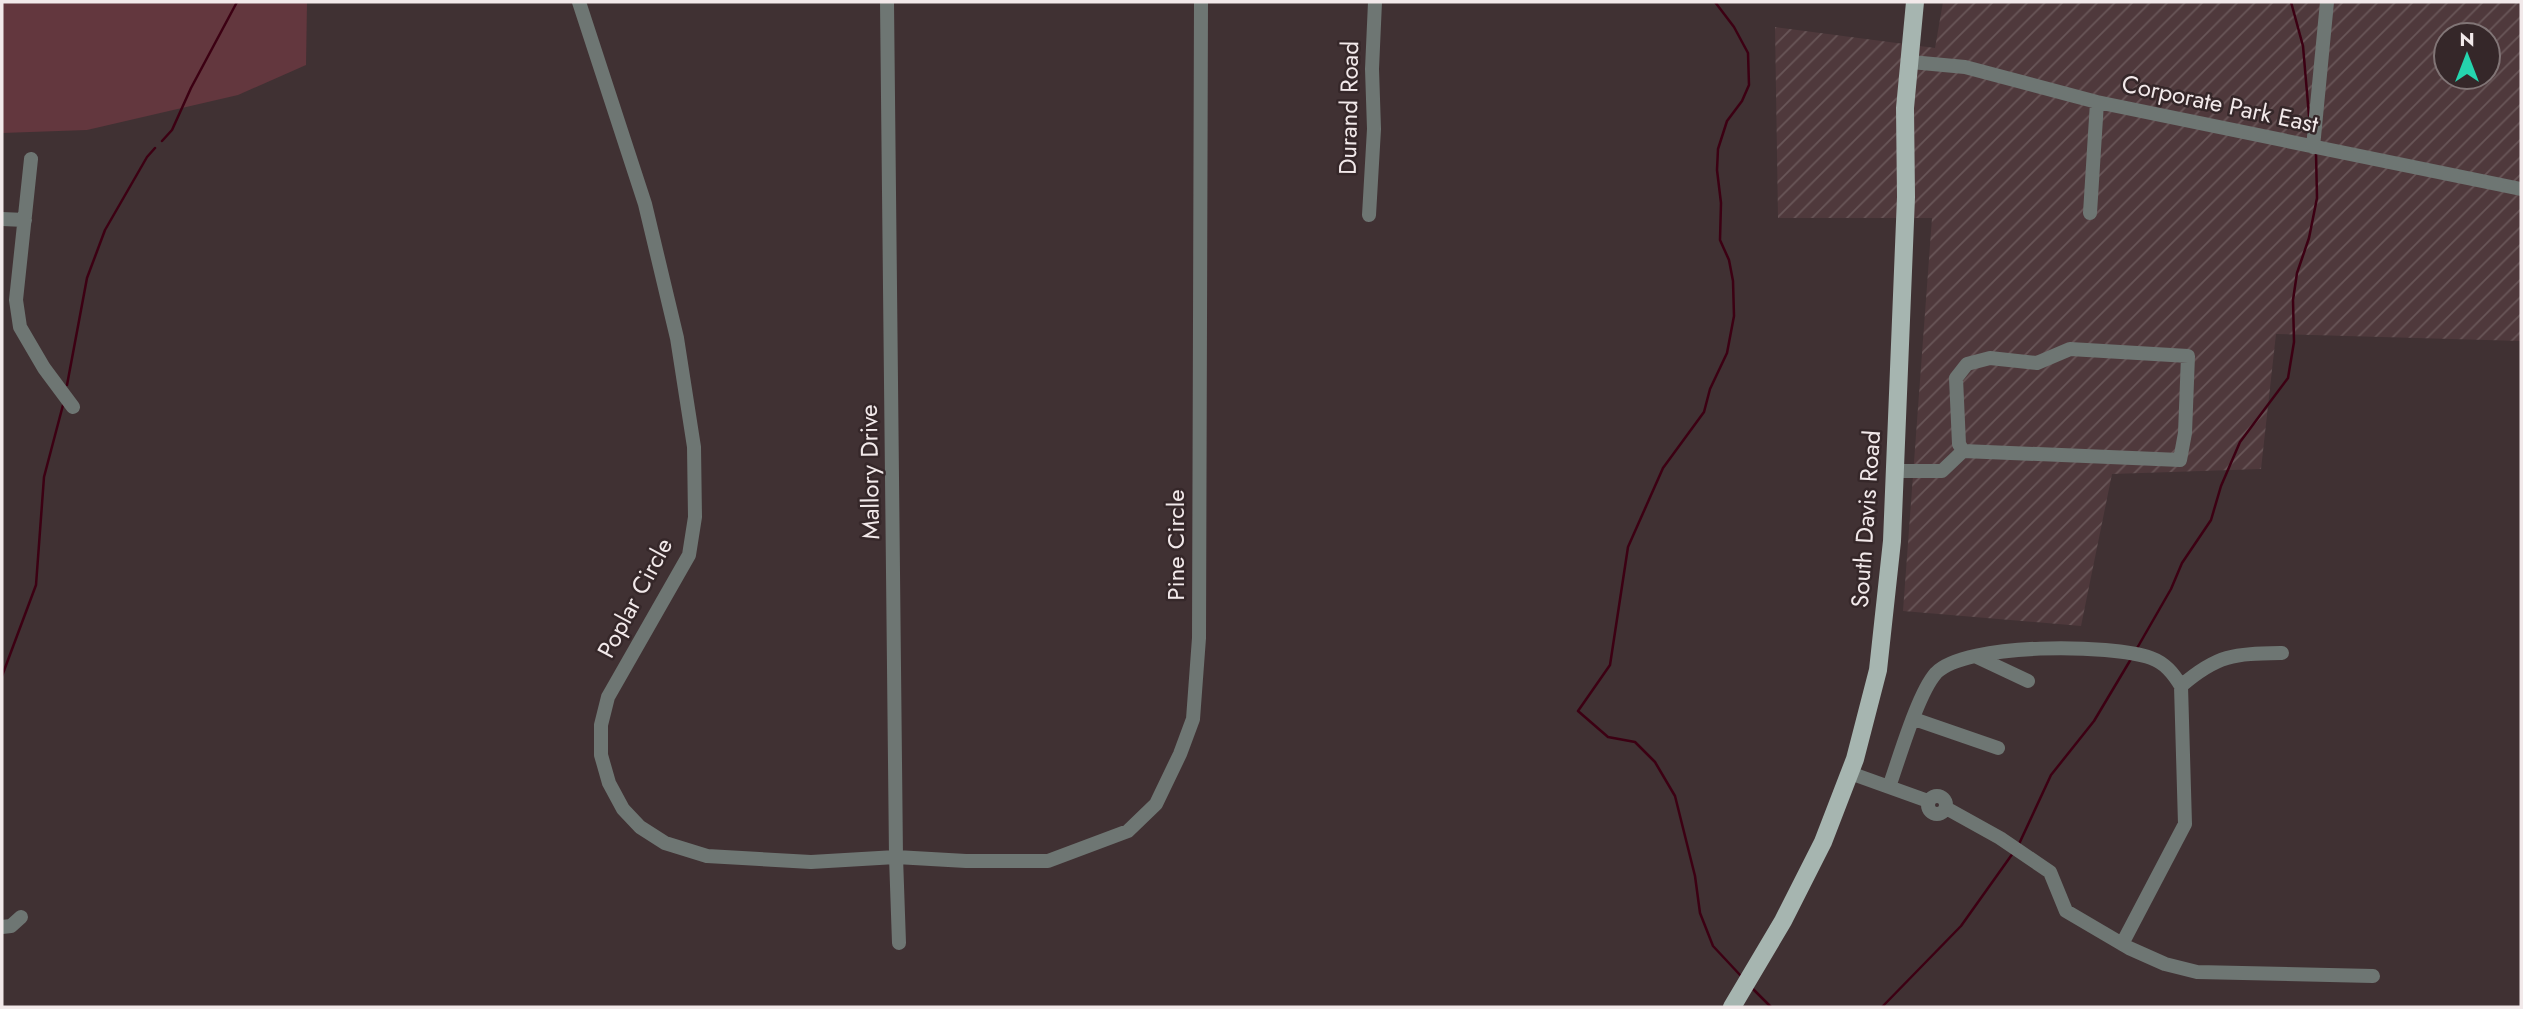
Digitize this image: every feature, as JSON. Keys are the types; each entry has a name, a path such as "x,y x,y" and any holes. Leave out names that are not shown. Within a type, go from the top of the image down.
{"main road":[{"name":"South Davis Road","path":"1732,1007 1824,842 1850,773 1878,670 1892,541 1906,197 1905,108 1915,2"}],"street":[{"name":"Poplar Circle","path":"579,2 645,204 677,338 694,447 695,517 689,555 608,697 603,711 600,740 608,783 623,809 640,827 665,843 693,853 811,862 896,857"},
{"name":"Mallory Drive","path":"887,2 899,943"},
{"name":"Pine Circle","path":"896,857 954,861 1048,861 1128,831 1156,804 1185,742 1193,719 1199,639 1201,2"},
{"name":"Durand Road","path":"1369,215 1374,129 1372,69 1375,2"},
{"path":"2313,147 2327,2"},
{"name":"Corporate Park East","path":"1910,62 1965,67 2097,102 2521,188"},
{"path":"2090,213 2097,102"},
{"path":"32,159 16,300 20,327 44,368 73,407"},
{"path":"2,219 24,220"},
{"path":"1895,471 1942,471 1963,451 2180,460 2185,433 2188,356 2070,349 2037,363 1990,358 1967,364 1956,378 1959,444 1963,451"},
{"path":"1889,786 1921,698 1936,673 1954,662 2034,649 2124,652 2152,658 2171,670 2181,686 2185,824 2122,944"},
{"path":"2181,686 2201,668 2236,654 2282,653"},
{"path":"1978,657 2028,681"},
{"path":"1914,719 1998,748"},
{"path":"1850,773 1928,801 1938,796 1945,801 1946,808 2000,838 2050,872 2066,911 2122,944 2165,964 2197,972 2373,976"},
{"path":"2,928 11,926 21,916"}],"shaded area":[{"path":"2,2 307,2 306,65 238,95 87,130 2,133"},
{"path":"1943,2 2521,2 2521,341 2276,334 2261,469 2112,474 2081,626 1903,611 1932,218 1778,218 1775,27 1935,48"}],"waterway":[{"path":"162,141 172,130 237,2"},
{"path":"1715,2 1734,27 1748,53 1749,85 1742,101 1727,121 1718,149 1720,240 1729,260 1733,281 1734,316 1727,353 1710,389 1704,412 1663,468 1628,547 1610,665 1578,711 1608,737 1635,742 1655,762 1675,796 1695,876 1700,913 1713,946 1741,976"},
{"path":"2291,2 2303,46 2309,116"},
{"path":"67,385 87,278 105,230 147,157 155,148"},
{"path":"2136,650 2171,589 2182,563 2211,520 2221,486 2240,442 2288,378 2294,342 2293,300 2297,273 2309,238 2317,198 2316,153"},
{"path":"2,676 36,585 44,477 63,405"},
{"path":"2019,844 2051,775 2094,721 2131,659"},
{"path":"1882,1007 1961,926 2013,853"},
{"path":"1753,989 1771,1007"}]}
